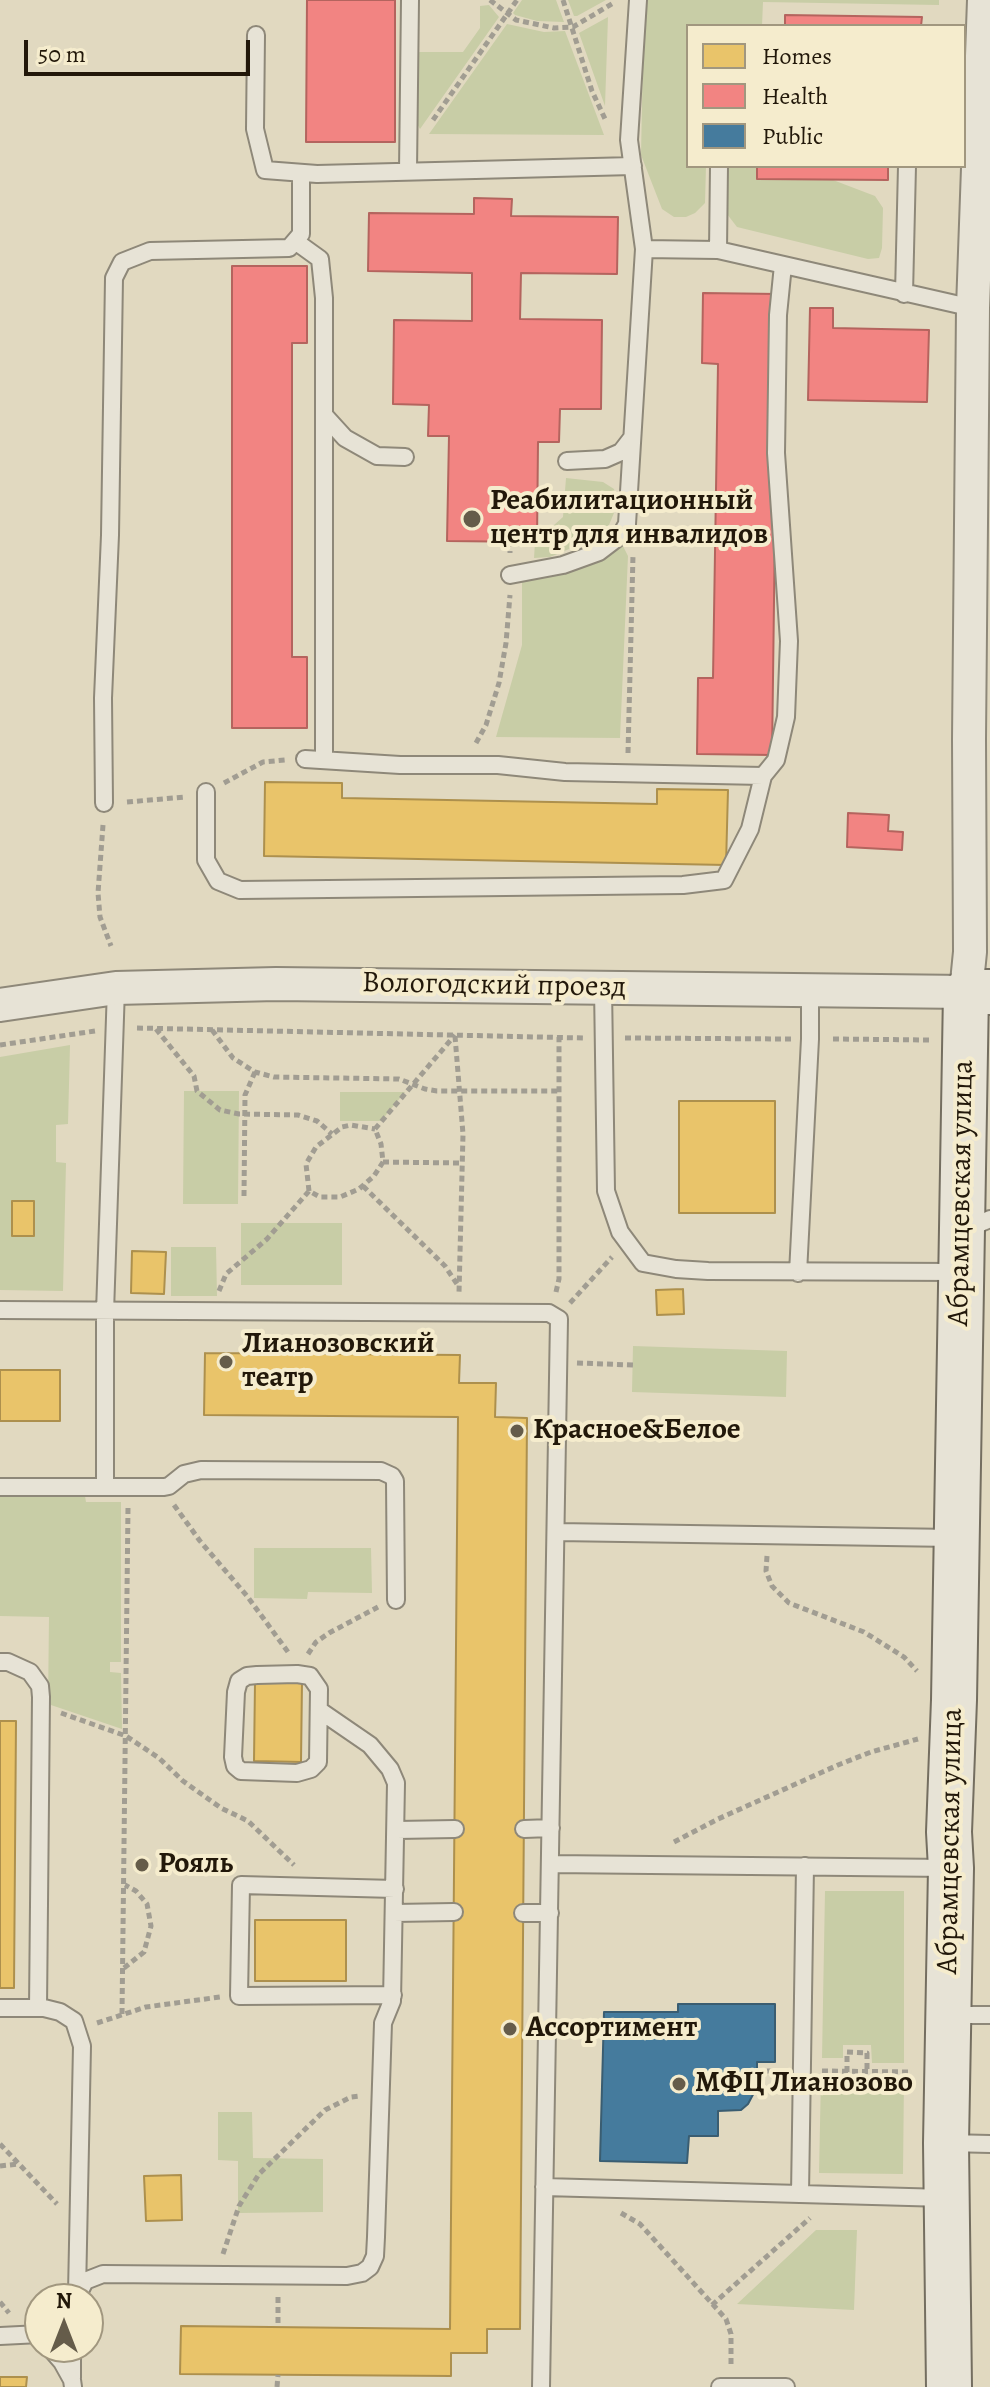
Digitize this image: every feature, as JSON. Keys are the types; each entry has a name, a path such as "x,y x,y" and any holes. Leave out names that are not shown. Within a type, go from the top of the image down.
{"street":[{"name":"Абрамцевская улица","path":"949,2387 946,2143 969,2015 949,1832 955,1538 971,1241 978,992 970,952 980,607 981,451 973,308 984,0"},
{"name":"Вологодский проезд","path":"0,1005 116,988 276,984 978,992"}],"lane":[{"path":"410,0 415,171"},
{"path":"510,575 563,565 599,552 620,536 627,524 644,249 629,140 638,0"},
{"path":"256,35 255,129 265,170 301,173 633,166"},
{"path":"718,250 719,168"},
{"path":"904,294 907,168"},
{"path":"104,803 103,698 110,535 114,278 122,262 150,251 289,248 301,234 301,173"},
{"path":"295,241 320,259 324,298 324,760"},
{"path":"644,249 718,250 973,308"},
{"path":"206,792 206,860 218,881 240,890 683,885 724,880 750,829 763,776 776,760 786,717 789,656 776,453 778,315 783,265"},
{"path":"324,415 345,438 377,456 405,457"},
{"path":"567,461 605,459 621,452 631,439"},
{"path":"605,459 630,478"},
{"path":"305,759 400,765 498,765 565,772 763,776"},
{"path":"603,987 606,1191 620,1232 643,1263 676,1269 798,1273 971,1241"},
{"path":"105,1487 105,1312 116,988"},
{"path":"798,1273 810,989"},
{"path":"0,1310 543,1313 555,1315 561,1325 541,2387"},
{"path":"0,1487 164,1487 192,1470 373,1470 387,1473 395,1481 396,1600"},
{"path":"557,1532 955,1538"},
{"path":"0,1662 19,1666 36,1678 40,1686 38,2008"},
{"path":"257,1675 305,1675 318,1684 318,1762 311,1769 297,1773 246,1772 235,1766 233,1757 239,1681 257,1675"},
{"path":"84,2283 103,2274 347,2276 362,2273 370,2267 375,2256 383,2023 393,1995 396,1783 390,1769 370,1745 319,1710"},
{"path":"524,1829 551,1828"},
{"path":"397,1830 455,1829"},
{"path":"551,1864 951,1868"},
{"path":"800,2194 805,1866"},
{"path":"393,1995 239,1996 241,1885 395,1889"},
{"path":"394,1913 454,1912"},
{"path":"523,1913 550,1913"},
{"path":"0,2008 38,2008 60,2012 74,2021 82,2046 77,2283"},
{"path":"946,2143 990,2144"},
{"path":"544,2187 947,2198"},
{"path":"0,2336 24,2337"},
{"path":"62,2363 73,2385"},
{"path":"72,2363 73,2385"},
{"path":"720,2387 786,2387"}],"path":[{"path":"490,0 507,15 532,25 573,27 616,1"},
{"path":"415,171 425,131 517,0"},
{"path":"563,0 592,91 617,144 633,166"},
{"path":"623,530 633,552 628,774"},
{"path":"463,765 486,725 499,683 506,643 510,541"},
{"path":"104,803 98,893 100,917 111,946"},
{"path":"0,1045 114,1028 602,1038 932,1040"},
{"path":"156,1029 194,1076 197,1091 220,1110 244,1114 298,1115 317,1121 332,1134"},
{"path":"211,1030 233,1058 255,1072 292,1079 399,1079 425,1089 461,1092 559,1091"},
{"path":"375,1129 455,1035"},
{"path":"455,1035 461,1092 459,1312"},
{"path":"543,1313 553,1298 559,1279 559,1037"},
{"path":"244,1196 245,1095 255,1072"},
{"path":"216,1312 219,1288 226,1274 267,1239 309,1191 307,1160 332,1134 351,1125 375,1129"},
{"path":"309,1191 320,1197 346,1196 374,1176 383,1162 375,1129"},
{"path":"383,1162 461,1163"},
{"path":"363,1186 445,1266 460,1288"},
{"path":"561,1325 572,1299 628,1241"},
{"path":"561,1363 633,1365"},
{"path":"122,2014 129,1487"},
{"path":"164,1487 177,1511 247,1596 305,1675"},
{"path":"768,1535 766,1571 772,1586 789,1603 864,1632 904,1657 920,1674"},
{"path":"309,1651 329,1633 359,1617"},
{"path":"41,1707 126,1736 159,1758 183,1781 221,1808 248,1821 289,1858 307,1887"},
{"path":"635,1865 718,1819 825,1771 871,1752 918,1739"},
{"path":"123,1969 144,1952 151,1926 147,1904 136,1891 125,1885"},
{"path":"76,2027 180,2001 239,1996"},
{"path":"847,2072 847,2052 867,2053 867,2072"},
{"path":"757,2071 904,2072"},
{"path":"206,2276 219,2263 239,2206 259,2174 325,2110 351,2097 377,2095 381,2087"},
{"path":"0,2144 80,2228"},
{"path":"0,2166 18,2164"},
{"path":"617,2212 630,2216 640,2224 729,2326 731,2387"},
{"path":"712,2305 814,2215"},
{"path":"278,2276 278,2327"},
{"path":"277,2387 278,2375"}],"green space":[{"path":"522,0 556,0 564,22 537,21 515,15 513,13"},
{"path":"568,0 606,0 574,16"},
{"path":"644,0 939,0 939,5 763,2 762,24 686,24 686,168 706,168 705,203 686,217 674,217 662,209 641,155"},
{"path":"489,5 499,17 420,129 416,122 416,52 463,52 480,28 480,6"},
{"path":"608,17 605,106 579,33"},
{"path":"507,24 544,32 565,31 604,135 429,134"},
{"path":"727,168 757,168 758,179 833,180 875,196 883,208 882,248 879,258 868,259 737,227 727,214"},
{"path":"566,478 603,482 614,489 614,513 609,525 586,542 550,557 534,558 535,542 563,517"},
{"path":"623,546 628,556 620,738 496,737 522,645 522,581 600,561"},
{"path":"70,1045 68,1124 56,1125 56,1162 66,1163 63,1291 0,1290 0,1057"},
{"path":"184,1091 239,1091 238,1204 183,1204"},
{"path":"340,1092 405,1092 381,1121 340,1121"},
{"path":"241,1223 342,1223 342,1285 241,1285"},
{"path":"171,1247 216,1247 217,1296 171,1296"},
{"path":"633,1346 787,1351 786,1397 632,1392"},
{"path":"0,1495 85,1496 86,1502 121,1502 121,1662 110,1662 110,1672 121,1673 122,1729 48,1704 49,1617 0,1616"},
{"path":"254,1548 371,1548 372,1593 308,1592 307,1599 254,1598"},
{"path":"825,1891 904,1891 904,2063 872,2063 871,2045 843,2045 843,2058 822,2058"},
{"path":"821,2077 904,2078 903,2174 819,2173"},
{"path":"218,2112 252,2112 253,2158 323,2159 323,2212 238,2213 238,2161 218,2160"},
{"path":"816,2230 857,2230 854,2310 737,2304"}],"building: Homes":[{"path":"265,782 342,783 342,798 657,804 657,789 728,790 726,865 264,856"},
{"path":"679,1101 775,1101 775,1213 679,1213"},
{"path":"12,1201 34,1201 34,1236 12,1236"},
{"path":"132,1251 166,1252 164,1294 131,1293"},
{"path":"683,1289 684,1314 657,1315 656,1290"},
{"path":"205,1353 460,1355 459,1383 496,1383 495,1417 527,1418 520,2329 487,2329 487,2353 451,2353 451,2376 180,2374 181,2326 450,2329 458,1417 204,1415"},
{"path":"0,1370 60,1370 60,1421 0,1421"},
{"path":"255,1682 302,1682 301,1762 254,1761"},
{"path":"0,1721 16,1721 14,1988 0,1988"},
{"path":"255,1920 346,1920 346,1981 255,1981"},
{"path":"181,2175 182,2220 146,2221 144,2176"},
{"path":"0,2377 27,2377 26,2387 0,2387"}],"building: Health":[{"path":"307,0 395,0 395,142 306,142"},
{"path":"785,15 922,17 921,24 785,24"},
{"path":"757,168 888,168 888,180 757,179"},
{"path":"474,198 512,199 511,216 618,217 617,274 521,273 520,319 602,320 601,409 560,409 559,442 538,442 537,542 447,541 449,436 428,436 429,405 393,404 394,320 472,321 472,273 368,271 369,213 474,214"},
{"path":"232,266 307,266 307,343 292,343 292,657 307,657 307,728 232,728"},
{"path":"703,293 778,294 772,755 697,754 698,678 713,678 718,364 702,363"},
{"path":"810,308 833,308 833,328 929,330 927,402 808,400"},
{"path":"848,813 889,815 888,831 903,832 902,850 847,847"}],"building: Public":[{"name":"МФЦ Лианозово","path":"678,2004 775,2004 775,2062 757,2062 757,2087 748,2104 741,2110 718,2111 718,2136 689,2136 687,2163 600,2161 604,2012 678,2012"}],"place":[{"name":"Реабилитационный центр для инвалидов","path":"472,519"},
{"name":"Лианозовский театр","path":"226,1362"},
{"name":"Красное&Белое","path":"517,1431"},
{"name":"Рояль","path":"142,1865"},
{"name":"Ассортимент","path":"510,2029"},
{"name":"МФЦ Лианозово","path":"679,2084"}]}
